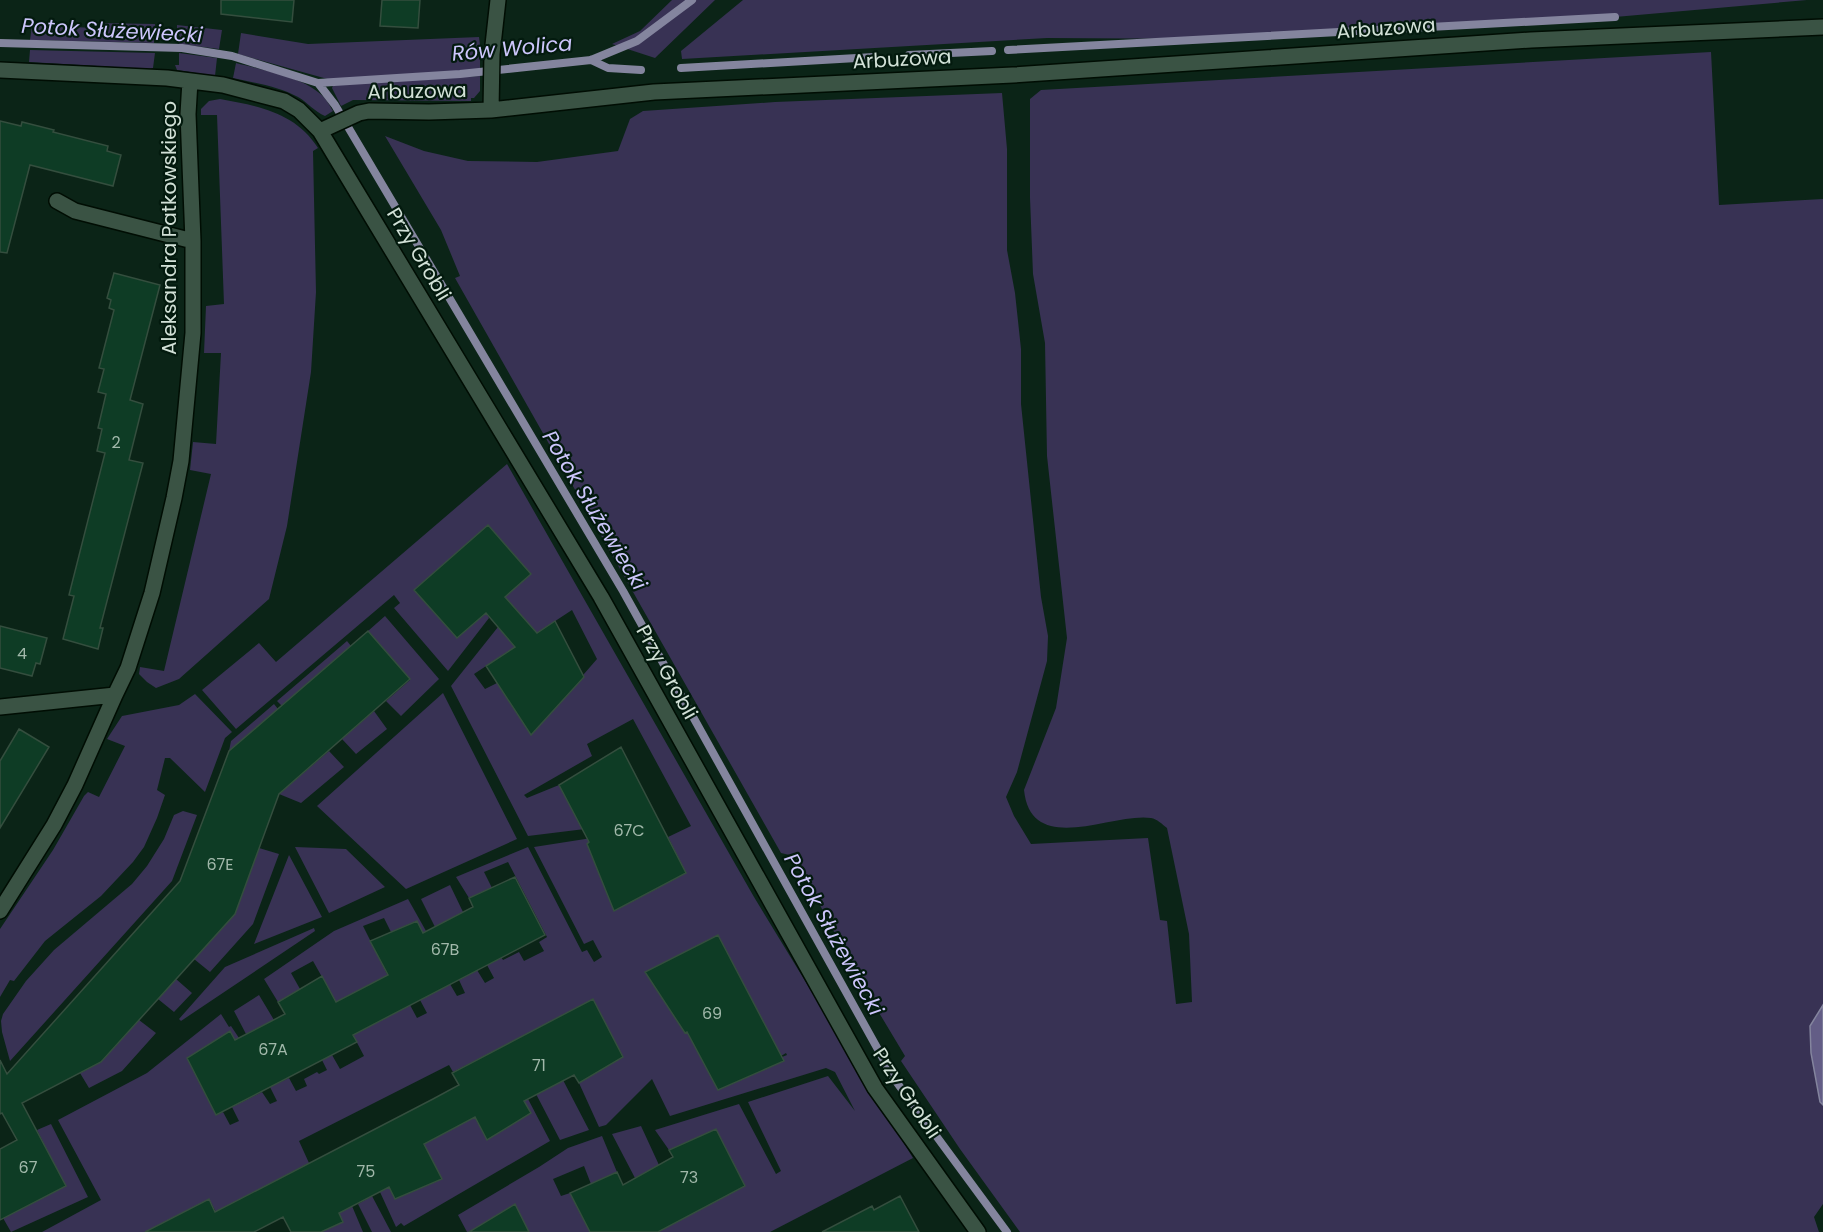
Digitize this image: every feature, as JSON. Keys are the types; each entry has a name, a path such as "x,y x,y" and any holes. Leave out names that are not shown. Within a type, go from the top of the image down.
{"street":[{"path":"491,103 492,54 498,0"},
{"name":"Arbuzowa","path":"324,129 359,113 491,103 1013,75 1531,40 1823,27"},
{"path":"0,70 167,78 223,85 284,101 324,129"},
{"name":"Aleksandra Patkowskiego","path":"0,911 54,825 75,785 129,668 152,593 181,461 193,333 193,241 188,114 190,81"},
{"name":"Przy Grobli","path":"324,129 601,597 875,1088 978,1232"},
{"path":"57,201 75,212 193,241"},
{"path":"0,706 115,695"}],"shaded area":[{"path":"672,0 715,0 655,58 612,44 640,31"},
{"path":"743,0 1807,0 1615,17 1358,33 1358,29 1215,39 1047,38 682,59 681,51"},
{"path":"95,23 155,24 154,43 30,40 32,25 94,28"},
{"path":"177,25 222,30 219,49 179,44 180,36 177,34"},
{"path":"241,33 308,44 479,37 480,70 331,80 238,54"},
{"path":"30,50 155,53 153,68 149,69 29,62"},
{"path":"1711,52 1719,205 1823,199 1823,1005 1811,1053 1820,1102 1823,1105 1823,1204 1814,1217 1819,1232 1020,1232 960,1149 901,1061 905,1056 860,981 794,856 781,853 455,278 460,276 441,230 385,136 424,151 468,161 537,162 618,151 630,119 643,111 775,102 1002,93 1007,149 1007,250 1015,293 1021,349 1021,404 1041,597 1048,636 1047,661 1017,772 1006,797 1014,816 1031,844 1148,838 1160,920 1167,921 1176,1004 1192,1002 1189,934 1167,828 1151,818 1135,818 1076,827 1057,827 1041,822 1030,810 1024,790 1056,708 1067,638 1047,456 1045,343 1033,274 1030,99 1041,90"},
{"path":"179,53 217,58 215,76 177,70 175,65 179,65"},
{"path":"236,63 301,82 320,94 333,111 325,116 290,93 233,78"},
{"path":"480,76 480,91 474,98 471,98 471,101 353,100 341,106 332,88 334,83"},
{"path":"220,99 262,108 288,119 309,136 318,148 313,151 316,292 311,372 287,526 269,599 179,679 156,688 139,674 140,667 164,671 211,474 190,470 193,442 216,444 221,353 204,353 206,306 224,304 217,115 201,115 201,109 209,101"},
{"path":"507,464 754,897 913,1158 770,1232 658,1232 745,1186 716,1129 669,1150 655,1130 739,1104 776,1174 781,1171 748,1102 828,1076 855,1111 835,1072 826,1068 670,1116 652,1079 606,1125 599,1127 579,1083 623,1057 593,1000 453,1072 449,1065 299,1141 309,1163 216,1212 209,1199 145,1232 42,1232 101,1200 58,1120 147,1073 221,1014 239,1038 235,1041 230,1032 187,1058 216,1115 223,1112 230,1125 239,1121 232,1107 262,1092 270,1104 277,1101 270,1087 289,1078 296,1091 307,1086 304,1079 327,1070 322,1060 332,1055 340,1069 364,1056 353,1035 410,1005 417,1018 427,1013 420,1000 450,984 457,996 465,993 459,980 477,970 485,983 494,978 487,965 501,957 503,960 519,952 524,961 544,951 539,942 547,937 508,862 484,872 492,888 469,898 456,877 528,847 582,952 587,950 594,962 602,957 593,940 584,944 534,847 598,837 614,911 686,873 668,837 691,826 633,719 587,744 592,756 524,795 527,798 559,785 579,822 593,828 528,836 451,686 498,627 515,647 474,674 485,689 497,683 531,735 597,659 572,610 537,633 505,597 531,574 488,526 415,590 457,638 486,613 489,618 448,671 394,608 400,603 394,595 236,729 202,690 259,643 276,662","holes":["718,935 781,1056 786,1053 787,1055 782,1057 783,1061 718,1090 698,1052 703,1026 685,1033 646,972"]},
{"path":"385,616 439,679 401,716 386,701 410,680 368,631"},
{"path":"347,641 351,646 282,706 277,701"},
{"path":"443,693 517,839 406,889 317,806"},
{"path":"195,694 232,732 225,738 205,792 170,758 165,758 157,790 165,795 144,847 101,896 45,941 14,981 10,980 0,997 0,929 53,850 84,796 88,792 99,797 125,746 107,739 122,716 179,705"},
{"path":"274,704 278,709 229,751 231,741"},
{"path":"374,711 387,729 356,754 342,739"},
{"path":"329,751 344,767 301,803 279,794"},
{"path":"183,811 197,815 172,881 10,1061 2,1032 3,1014 26,981 54,950 132,884 164,839 174,815"},
{"path":"295,847 346,849 385,887 329,913"},
{"path":"259,848 279,854 253,924 210,972 194,959 235,914"},
{"path":"289,855 322,917 254,944"},
{"path":"450,885 463,912 435,927 421,899"},
{"path":"408,899 426,931 423,933 416,921 391,932 384,918 363,926 388,976 336,1002 313,961 291,973 300,989 278,1002 264,979 334,931"},
{"path":"314,928 315,931 181,1021 179,1019 225,967"},
{"path":"176,979 192,993 174,1012 158,999"},
{"path":"259,995 274,1020 246,1034 234,1011"},
{"path":"1823,1005 1823,1105 1820,1102 1811,1053 1810,1026"},
{"path":"139,1020 156,1033 122,1071 89,1088 80,1073 101,1062"},
{"path":"563,1080 589,1130 560,1140 536,1094"},
{"path":"528,1099 550,1141 404,1226 401,1223 396,1227 380,1192 389,1187 395,1199 442,1179 424,1144 475,1117 487,1139 530,1112 524,1101"},
{"path":"51,1124 88,1197 11,1232 3,1218 65,1186 37,1130"},
{"path":"641,1126 659,1165 635,1178 612,1134"},
{"path":"602,1136 617,1172 591,1184 584,1166 553,1179 561,1196 570,1193 590,1232 529,1232 515,1205 472,1232 467,1232 458,1215 568,1148"},
{"path":"372,1196 391,1232 372,1232 358,1204"},
{"path":"352,1206 363,1232 321,1232 343,1222 339,1213"}],"building":[{"path":"221,0 294,0 292,22 221,14"},
{"path":"382,0 420,0 418,28 380,26"},
{"path":"0,121 21,126 22,122 54,130 53,132 108,146 107,151 121,155 113,186 30,165 7,253 0,252"},
{"path":"114,273 160,285 130,400 143,404 129,460 143,463 100,628 103,628 98,649 63,639 74,596 69,595 105,453 97,451 102,429 98,428 106,394 98,392 104,369 99,368 114,310 109,308 111,300 107,298"},
{"path":"488,525 531,574 505,597 537,633 555,621 584,677 531,735 486,666 515,647 486,613 457,638 414,590"},
{"path":"0,626 47,638 40,664 36,663 32,676 0,668"},
{"path":"368,631 410,679 279,794 235,914 101,1062 22,1103 66,1186 0,1220 0,1149 17,1140 2,1113 0,1114 0,1060 7,1074 180,881 229,751"},
{"path":"19,729 49,747 0,828 0,761"},
{"path":"621,747 686,873 614,911 587,844 589,842 559,785"},
{"path":"515,877 545,935 353,1035 357,1042 216,1115 187,1058 230,1031 235,1040 285,1014 278,1002 322,976 336,1002 388,975 370,941 417,921 423,933 473,907 469,898"},
{"path":"718,935 784,1061 718,1090 687,1032 685,1033 645,972"},
{"path":"593,999 623,1057 579,1083 574,1075 524,1101 531,1113 487,1140 475,1117 424,1144 442,1179 395,1199 389,1187 339,1213 343,1222 321,1232 291,1232 283,1217 254,1232 145,1232 209,1199 215,1212 433,1099 459,1085 452,1073"},
{"path":"716,1129 745,1186 658,1232 590,1232 570,1193 617,1172 623,1185 673,1157 669,1150"},
{"path":"900,1196 919,1232 822,1232 872,1206 874,1210"},
{"path":"515,1204 529,1232 469,1232"}],"waterway":[{"name":"Rów Wolica","path":"318,83 460,74 591,60 637,41 692,0"},
{"path":"1008,50 1615,17"},
{"name":"Potok Służewiecki","path":"0,43 182,48 232,56 318,83 335,105 623,591 895,1080 1007,1232"},
{"path":"909,55 992,51"},
{"path":"681,68 874,57"},
{"path":"591,60 608,68 641,70"}]}
